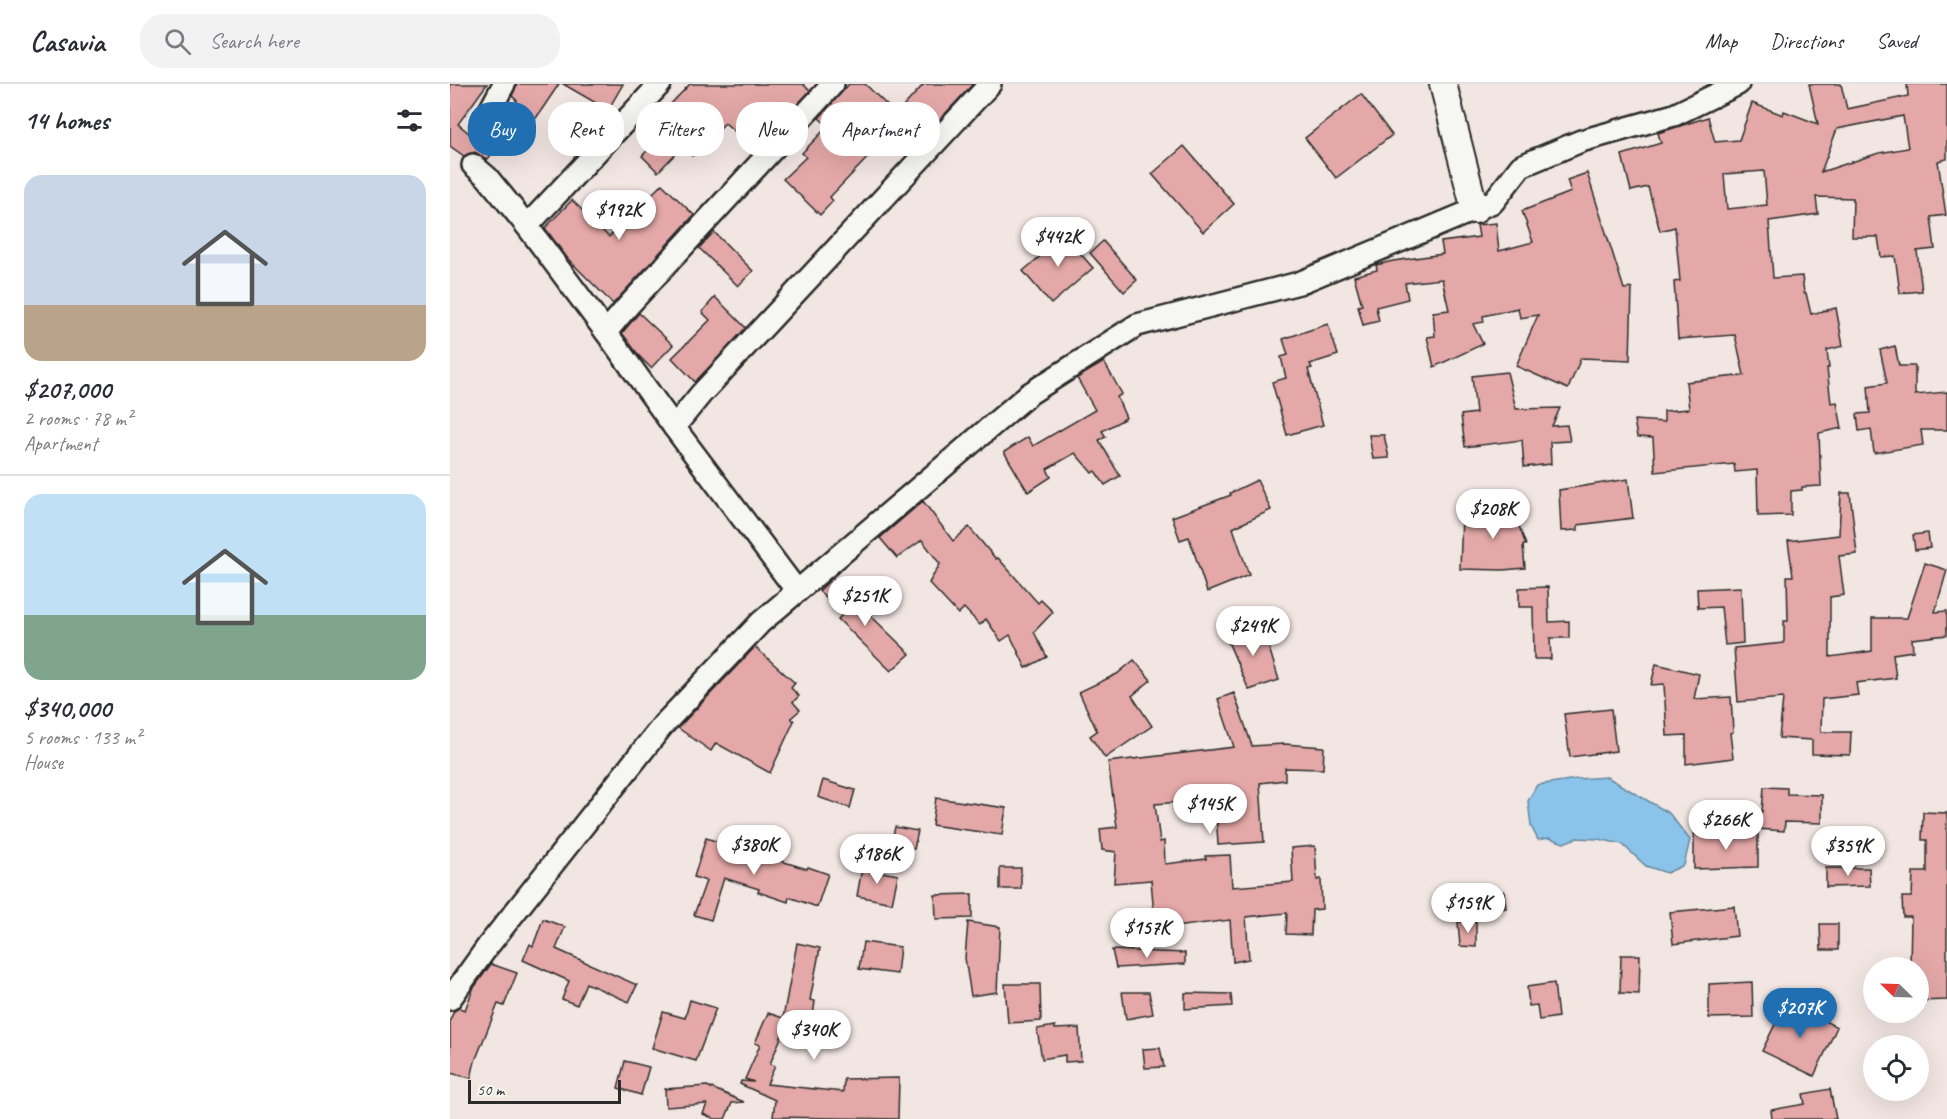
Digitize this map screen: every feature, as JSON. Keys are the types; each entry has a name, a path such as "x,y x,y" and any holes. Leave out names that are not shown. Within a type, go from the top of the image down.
{"street":[{"path":"494,102 504,84"},
{"path":"527,226 660,84"},
{"path":"606,332 635,297 833,84"},
{"path":"674,427 701,394 990,84"},
{"path":"1443,84 1475,210"},
{"path":"450,999 488,946 663,725 761,622 1029,394 1137,325 1299,284 1493,202 1521,166 1581,141 1674,115 1738,84"},
{"path":"473,165 487,177 527,226 797,591"}],"water":[{"path":"1607,777 1669,813 1690,840 1684,865 1667,873 1646,866 1622,844 1598,839 1576,838 1564,843 1549,838 1538,840 1531,826 1528,801 1537,785"}],"building":[{"path":"450,84 487,84 474,102 468,102 468,110 458,124 468,132 468,155 464,156 450,146"},
{"path":"517,84 559,84 536,118 536,102 516,102 512,96"},
{"path":"563,84 623,84 613,102 594,102"},
{"path":"690,84 803,84 810,91 800,102 736,102 736,133 724,124 724,102 673,102"},
{"path":"849,84 865,84 884,102 833,102"},
{"path":"924,84 973,84 940,119 940,102 908,102"},
{"path":"1809,84 1841,84 1847,109 1908,96 1907,84 1947,84 1947,159 1938,161 1946,215 1931,217 1935,249 1917,251 1922,291 1900,293 1895,256 1881,257 1878,237 1852,237 1853,198 1816,197 1818,214 1769,221 1773,278 1802,276 1804,293 1806,293 1811,314 1836,308 1843,346 1827,350 1829,368 1827,368 1831,403 1837,402 1842,428 1819,433 1821,486 1802,487 1802,490 1791,491 1791,515 1758,516 1757,470 1735,472 1734,464 1655,472 1653,438 1637,437 1634,420 1664,422 1664,411 1689,409 1686,382 1744,375 1735,335 1678,339 1674,282 1680,281 1675,227 1660,231 1648,187 1631,191 1622,155 1661,143 1658,133 1708,117 1715,142 1739,140 1752,103 1783,115 1784,111 1818,124","holes":["1903,116 1908,148 1879,153 1821,172 1837,129","1764,171 1767,205 1727,209 1724,174"]},
{"path":"1361,94 1392,135 1336,178 1305,138"},
{"path":"820,134 820,156 869,156 830,197 833,201 820,215 783,179 805,156 808,156 808,147"},
{"path":"1184,146 1234,204 1203,232 1152,174"},
{"path":"642,156 673,156 658,172"},
{"path":"1587,173 1624,289 1632,288 1630,360 1581,358 1568,389 1516,366 1538,315 1520,318 1518,308 1483,316 1484,322 1473,324 1483,344 1434,367 1427,337 1435,336 1433,312 1449,310 1442,279 1405,283 1408,299 1376,307 1379,321 1363,325 1358,306 1362,305 1354,276 1377,270 1376,265 1443,254 1441,242 1479,237 1477,225 1496,223 1499,251 1533,242 1522,211 1571,192 1567,180"},
{"path":"662,184 694,215 613,304 568,259 545,228 572,200 609,237"},
{"path":"1059,229 1093,268 1051,304 1023,271 1051,247 1046,241"},
{"path":"714,232 753,271 738,286 699,248"},
{"path":"1103,241 1137,280 1124,292 1090,253"},
{"path":"715,297 746,328 695,382 672,358 710,320 702,312"},
{"path":"639,313 673,345 651,368 622,333"},
{"path":"1328,324 1338,355 1310,364 1312,368 1308,369 1323,425 1287,435 1272,382 1286,378 1281,357 1288,355 1283,339"},
{"path":"1895,346 1899,366 1915,366 1915,395 1947,392 1947,430 1921,430 1923,445 1874,453 1871,429 1859,431 1857,414 1870,413 1868,386 1887,383 1880,350"},
{"path":"1104,362 1122,394 1117,397 1126,418 1102,431 1106,437 1099,440 1120,476 1105,485 1095,471 1092,473 1075,453 1047,469 1051,477 1028,492 1004,452 1028,437 1033,446 1095,410 1077,378"},
{"path":"1507,372 1516,409 1560,408 1552,426 1567,425 1570,441 1550,442 1551,464 1524,467 1522,440 1465,447 1461,415 1476,413 1472,376"},
{"path":"1369,435 1384,435 1389,458 1373,459"},
{"path":"1628,479 1633,518 1578,525 1578,530 1561,531 1559,490"},
{"path":"1257,480 1271,510 1233,528 1249,575 1207,592 1189,537 1180,540 1172,517 1231,495 1230,493"},
{"path":"1841,493 1850,493 1857,554 1839,556 1844,595 1830,597 1830,657 1872,651 1872,618 1907,618 1925,563 1947,570 1935,612 1947,611 1947,635 1912,639 1913,651 1893,654 1896,678 1856,683 1858,695 1822,699 1821,732 1851,732 1850,755 1812,754 1812,740 1779,738 1783,698 1738,702 1734,648 1784,643 1784,621 1788,621 1787,576 1793,576 1788,541 1839,535"},
{"path":"1509,499 1526,545 1523,545 1525,568 1460,569 1462,517 1490,513 1488,502"},
{"path":"923,501 953,541 969,527 1038,603 1041,600 1053,612 1034,632 1047,657 1026,668 1010,635 1001,641 986,619 980,625 964,608 958,614 929,583 940,564 922,540 897,558 880,538"},
{"path":"1928,533 1930,548 1915,550 1913,535"},
{"path":"832,578 910,654 891,671 838,619 843,614 819,591"},
{"path":"1548,587 1549,622 1569,621 1569,638 1550,638 1551,659 1534,659 1533,607 1519,607 1519,588"},
{"path":"1741,587 1743,643 1725,645 1721,607 1698,608 1697,589"},
{"path":"1257,622 1270,651 1279,680 1249,690 1226,637"},
{"path":"755,647 795,683 791,688 799,696 793,702 800,710 791,718 794,721 770,773 716,743 711,751 678,728"},
{"path":"1134,660 1151,680 1132,696 1152,726 1105,758 1090,736 1097,731 1079,692 1117,674"},
{"path":"1656,664 1699,674 1694,699 1731,697 1733,732 1730,733 1733,758 1686,764 1686,735 1667,736 1664,684 1651,685"},
{"path":"1234,693 1252,746 1284,744 1324,747 1323,769 1285,768 1285,780 1260,783 1264,842 1218,845 1216,811 1208,812 1207,800 1155,804 1160,842 1164,841 1165,864 1206,859 1205,856 1230,855 1232,887 1293,882 1291,848 1315,846 1317,880 1321,879 1322,909 1312,910 1311,935 1286,934 1287,913 1246,917 1249,959 1233,962 1230,920 1120,934 1118,920 1154,915 1151,880 1114,883 1116,852 1102,850 1100,829 1117,827 1108,762 1234,747 1218,699"},
{"path":"1611,709 1616,751 1570,757 1564,714"},
{"path":"823,780 855,790 850,808 818,797"},
{"path":"1764,787 1787,788 1787,794 1822,795 1822,823 1785,822 1784,831 1744,828 1745,810 1762,812"},
{"path":"936,798 1006,808 1002,835 932,825"},
{"path":"1923,812 1947,813 1947,1000 1929,1001 1929,957 1910,957 1911,917 1903,917 1902,897 1912,897 1913,872 1927,872 1927,840 1922,840"},
{"path":"895,827 918,831 914,849 891,844"},
{"path":"1694,834 1758,834 1758,867 1694,869"},
{"path":"706,838 828,874 817,907 789,897 788,902 758,892 759,889 724,878 711,920 694,915 706,881 694,877"},
{"path":"862,868 898,875 892,903 857,896"},
{"path":"1000,868 1021,868 1021,889 1000,889"},
{"path":"1826,868 1869,868 1870,886 1826,887"},
{"path":"1504,891 1506,908 1474,913 1471,896"},
{"path":"972,894 972,918 936,919 935,895"},
{"path":"1734,906 1737,936 1673,944 1670,912"},
{"path":"543,919 565,927 556,949 637,985 629,1002 586,983 577,1005 562,999 569,981 523,960 530,944 533,946"},
{"path":"1476,921 1476,947 1460,946 1458,922"},
{"path":"968,922 1000,927 997,992 971,996 965,958"},
{"path":"1820,924 1838,924 1838,950 1821,950"},
{"path":"863,942 900,947 897,974 859,969"},
{"path":"797,943 820,948 810,1000 815,1001 810,1039 782,1035 770,1064 775,1066 767,1084 843,1092 844,1079 899,1078 898,1119 773,1117 775,1100 740,1084 741,1081 754,1082 745,1079 760,1045 755,1043 768,1013 783,1018"},
{"path":"1112,950 1185,953 1185,964 1116,968"},
{"path":"1621,955 1640,955 1639,994 1620,993"},
{"path":"491,964 517,973 504,1006 498,1004 475,1061 471,1078 450,1073 450,1020 454,1011 459,1008 465,1010 473,989"},
{"path":"1752,982 1753,1017 1709,1018 1709,984"},
{"path":"1554,983 1558,1017 1539,1020 1537,1005 1529,1006 1527,987"},
{"path":"1005,984 1040,984 1041,1021 1008,1023"},
{"path":"1122,992 1149,992 1153,1014 1126,1019"},
{"path":"1185,993 1231,994 1232,1006 1185,1009"},
{"path":"690,1000 716,1008 696,1061 652,1048 663,1012 685,1018"},
{"path":"1786,1002 1837,1027 1814,1076 1762,1051"},
{"path":"1055,1026 1055,1029 1079,1028 1081,1061 1065,1062 1065,1055 1042,1059 1037,1029"},
{"path":"1160,1048 1164,1067 1145,1068 1143,1049"},
{"path":"625,1061 649,1067 641,1095 618,1088"},
{"path":"707,1086 744,1102 732,1103 725,1119 715,1119 703,1114 707,1104 666,1107 665,1089"},
{"path":"1830,1089 1836,1119 1772,1119 1771,1110 1805,1104 1803,1094"}]}
